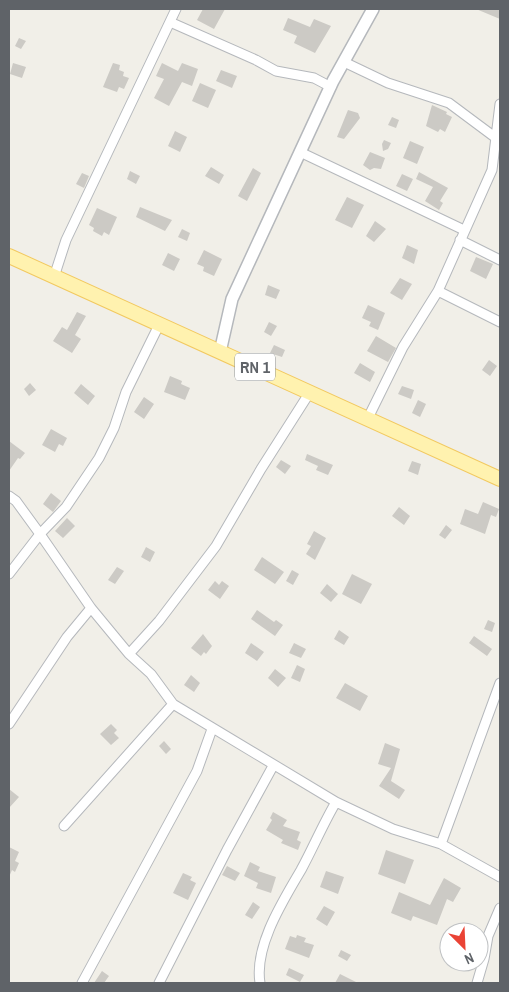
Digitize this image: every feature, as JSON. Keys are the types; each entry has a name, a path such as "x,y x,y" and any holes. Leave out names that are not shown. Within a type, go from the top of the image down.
{"main road":[{"name":"RN 1","path":"10,259 54,277 500,479"}],"street":[{"path":"54,277 66,240 176,9"},
{"path":"220,352 232,299 331,87 373,9"},
{"path":"170,22 256,60 276,72 314,78 331,87"},
{"path":"344,62 388,83 449,102 499,140"},
{"path":"368,418 403,347 438,291 492,170 499,140 500,104"},
{"path":"300,152 464,230"},
{"path":"460,240 500,260"},
{"path":"438,291 500,322"},
{"path":"9,574 40,534 66,507 99,458 114,428 126,392 158,325"},
{"path":"129,654 159,621 216,546 261,469 310,392"},
{"path":"9,496 16,501 91,608 129,654 151,674 173,704 273,766 336,802 393,829 441,844 500,877"},
{"path":"9,724 67,637 91,608"},
{"path":"441,844 500,683"},
{"path":"64,826 173,704"},
{"path":"82,983 197,771 212,729"},
{"path":"159,983 273,766"},
{"path":"260,983 264,943 285,895 301,869 336,802"},
{"path":"477,983 488,936 500,908"}],"building":[{"path":"203,9 225,9 214,29 197,20"},
{"path":"476,9 500,9 500,19"},
{"path":"288,18 310,27 314,19 331,26 315,53 294,43 297,36 283,30"},
{"path":"19,38 26,41 21,49 15,46"},
{"path":"13,63 26,67 22,78 10,74"},
{"path":"113,63 120,65 119,70 124,72 123,76 129,78 124,89 119,87 117,92 103,87"},
{"path":"162,63 178,71 182,63 198,69 192,86 182,82 169,106 154,98 164,79 156,76"},
{"path":"221,70 237,76 232,88 216,81"},
{"path":"200,83 216,90 208,108 192,101"},
{"path":"432,105 447,112 446,114 452,117 445,132 440,129 438,132 426,126"},
{"path":"348,110 358,113 360,118 344,139 337,137"},
{"path":"392,117 399,120 396,128 388,125"},
{"path":"175,131 187,137 180,152 168,146"},
{"path":"384,140 391,143 388,149 383,151 382,144"},
{"path":"410,141 424,147 417,164 403,158"},
{"path":"370,152 385,158 381,169 374,168 370,170 363,165"},
{"path":"211,167 224,175 219,184 205,176"},
{"path":"253,168 261,173 247,201 238,196"},
{"path":"130,171 140,176 136,184 127,179"},
{"path":"419,172 448,188 440,201 443,203 439,210 425,201 433,187 416,179"},
{"path":"82,173 89,176 84,188 76,184"},
{"path":"402,174 413,179 407,191 396,186"},
{"path":"347,197 364,205 352,228 335,220"},
{"path":"140,207 172,220 165,231 136,217"},
{"path":"97,208 117,217 109,235 104,232 102,236 93,231 94,228 89,225"},
{"path":"375,221 386,229 374,242 366,236"},
{"path":"182,229 190,233 187,241 178,237"},
{"path":"407,245 418,250 414,264 402,258"},
{"path":"204,250 222,259 214,276 203,271 204,267 197,264"},
{"path":"168,253 180,259 174,271 162,265"},
{"path":"476,257 493,264 486,279 470,271"},
{"path":"400,278 412,284 402,300 390,293"},
{"path":"268,285 280,290 276,299 265,295"},
{"path":"368,305 385,313 378,330 369,326 371,322 362,318"},
{"path":"77,312 86,316 75,335 81,339 72,353 53,341 62,327 67,330"},
{"path":"269,322 277,326 271,336 264,332"},
{"path":"376,336 396,348 388,362 367,351"},
{"path":"274,345 285,350 282,357 270,353"},
{"path":"489,360 497,366 490,376 482,370"},
{"path":"360,363 375,372 370,382 354,373"},
{"path":"170,376 182,381 181,384 190,388 185,400 164,392"},
{"path":"30,383 36,390 29,396 24,389"},
{"path":"81,384 95,396 88,405 74,393"},
{"path":"402,386 414,390 411,399 398,394"},
{"path":"144,397 154,404 144,419 134,412"},
{"path":"418,400 426,404 420,417 412,413"},
{"path":"51,429 67,438 63,446 59,444 55,452 42,445"},
{"path":"9,441 25,453 20,459 18,458 9,471"},
{"path":"307,454 333,465 328,475 316,470 318,466 305,460"},
{"path":"281,460 291,466 285,474 276,467"},
{"path":"412,461 421,464 418,475 408,471"},
{"path":"51,493 61,501 53,512 43,504"},
{"path":"483,502 499,509 496,517 491,515 485,534 460,524 465,509 478,514"},
{"path":"399,507 410,516 404,525 392,516"},
{"path":"67,518 75,526 63,538 55,531"},
{"path":"446,525 452,530 445,539 439,535"},
{"path":"314,531 326,538 315,560 306,554 311,546 307,544"},
{"path":"146,547 155,552 150,562 141,557"},
{"path":"262,557 284,572 275,584 254,570"},
{"path":"117,567 124,571 115,584 108,580"},
{"path":"292,570 299,574 293,585 286,581"},
{"path":"352,574 372,584 361,604 342,594"},
{"path":"215,581 219,585 222,581 229,586 220,599 208,590"},
{"path":"327,584 338,594 331,602 320,593"},
{"path":"257,610 274,622 276,620 283,625 275,636 251,619"},
{"path":"488,620 495,623 492,632 484,629"},
{"path":"339,630 349,637 344,645 334,639"},
{"path":"203,634 212,646 206,654 204,652 201,656 191,648"},
{"path":"474,636 492,649 487,656 469,643"},
{"path":"251,643 264,652 257,661 245,653"},
{"path":"294,643 306,649 301,658 289,653"},
{"path":"297,665 305,669 300,682 291,678"},
{"path":"275,669 286,678 278,687 268,678"},
{"path":"191,675 200,683 194,692 184,685"},
{"path":"345,683 368,696 360,711 336,698"},
{"path":"111,724 117,730 114,733 119,738 111,745 100,734"},
{"path":"164,741 171,749 166,754 159,746"},
{"path":"385,743 400,749 391,781 405,790 399,799 379,786 391,768 378,764"},
{"path":"9,789 19,797 9,808"},
{"path":"273,812 287,820 283,826 300,832 297,840 301,842 298,850 281,843 283,840 266,830 272,820 270,818"},
{"path":"9,847 19,852 15,861 19,863 15,872 12,870 9,877"},
{"path":"386,850 414,860 405,884 378,874"},
{"path":"250,862 260,867 258,871 276,877 271,893 256,888 258,883 244,876"},
{"path":"227,866 240,873 235,881 222,875"},
{"path":"326,871 344,877 338,894 320,887"},
{"path":"183,873 192,877 190,880 196,883 188,900 173,893"},
{"path":"444,878 461,888 453,902 447,899 437,925 413,916 411,921 391,913 399,892 430,905"},
{"path":"253,902 260,907 252,919 245,915"},
{"path":"324,906 335,912 327,926 316,919"},
{"path":"297,935 306,938 304,942 314,945 309,958 285,949 290,936 296,938"},
{"path":"341,950 351,955 347,961 338,956"},
{"path":"289,968 304,975 300,982 286,975"},
{"path":"102,971 109,976 104,983 94,983"},
{"path":"340,974 358,983 335,983"}]}
